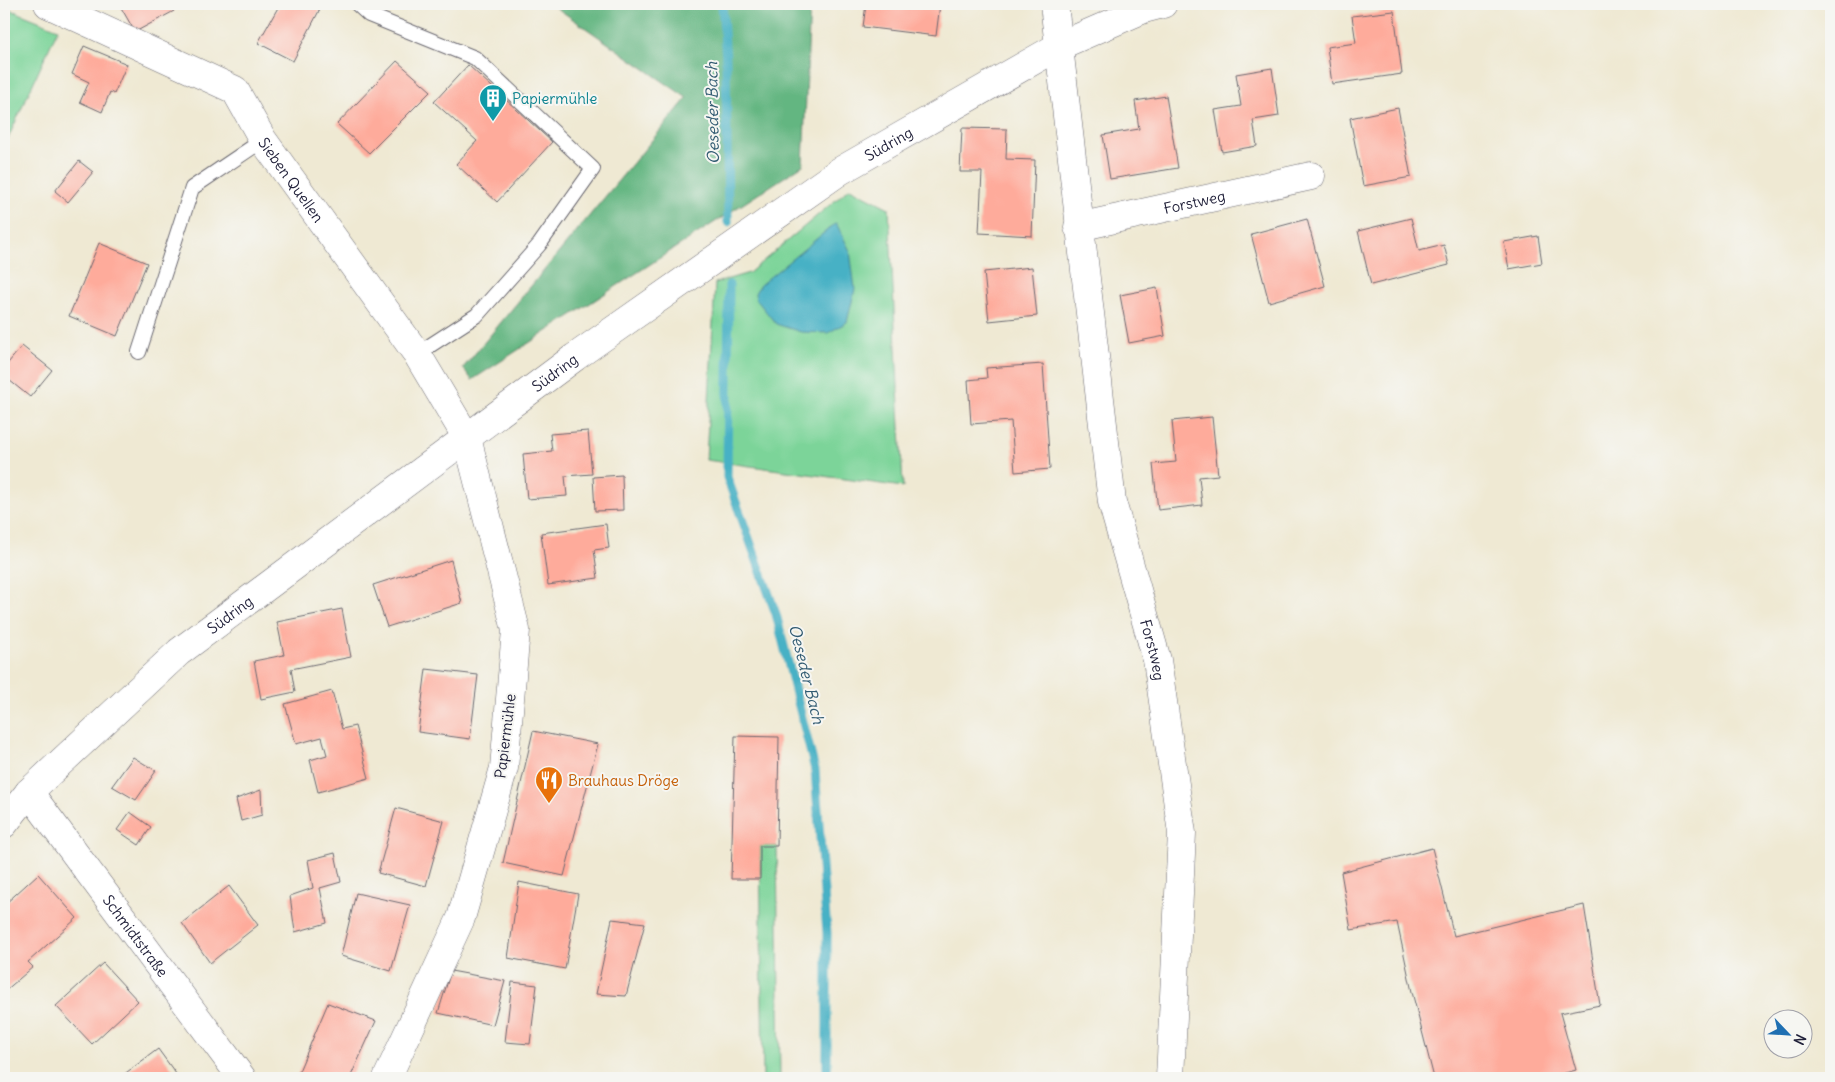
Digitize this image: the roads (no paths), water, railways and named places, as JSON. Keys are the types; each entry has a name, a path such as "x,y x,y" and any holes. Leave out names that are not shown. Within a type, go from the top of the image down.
{"street":[{"name":"Sieben Quellen","path":"48,4 235,90 263,140 416,354 467,438"},
{"name":"Forstweg","path":"1054,4 1078,227 1112,502 1157,660 1182,833 1170,1078"},
{"name":"Südring","path":"4,824 30,792 179,652 575,357 840,171 1059,46 1144,9 1163,4"},
{"name":"Forstweg","path":"1078,227 1311,176"},
{"name":"Papiermühle","path":"387,1078 461,918 504,768 516,630 467,438"},
{"name":"Schmidtstraße","path":"30,792 242,1078"}],"lane":[{"path":"356,4 369,15 475,58 592,169 539,245 477,315 416,354"},
{"path":"139,352 192,188 263,140"}],"water":[{"path":"836,223 850,251 855,289 847,322 828,333 801,332 776,324 756,299 755,293 760,285"}],"waterway":[{"name":"Oeseder Bach","path":"722,4 726,59 728,222"},
{"name":"Oeseder Bach","path":"729,285 727,477 776,614 815,770 827,933 827,1078"}],"place":[{"name":"Papiermühle","path":"493,122"},
{"name":"Brauhaus Dröge","path":"549,804"}]}
